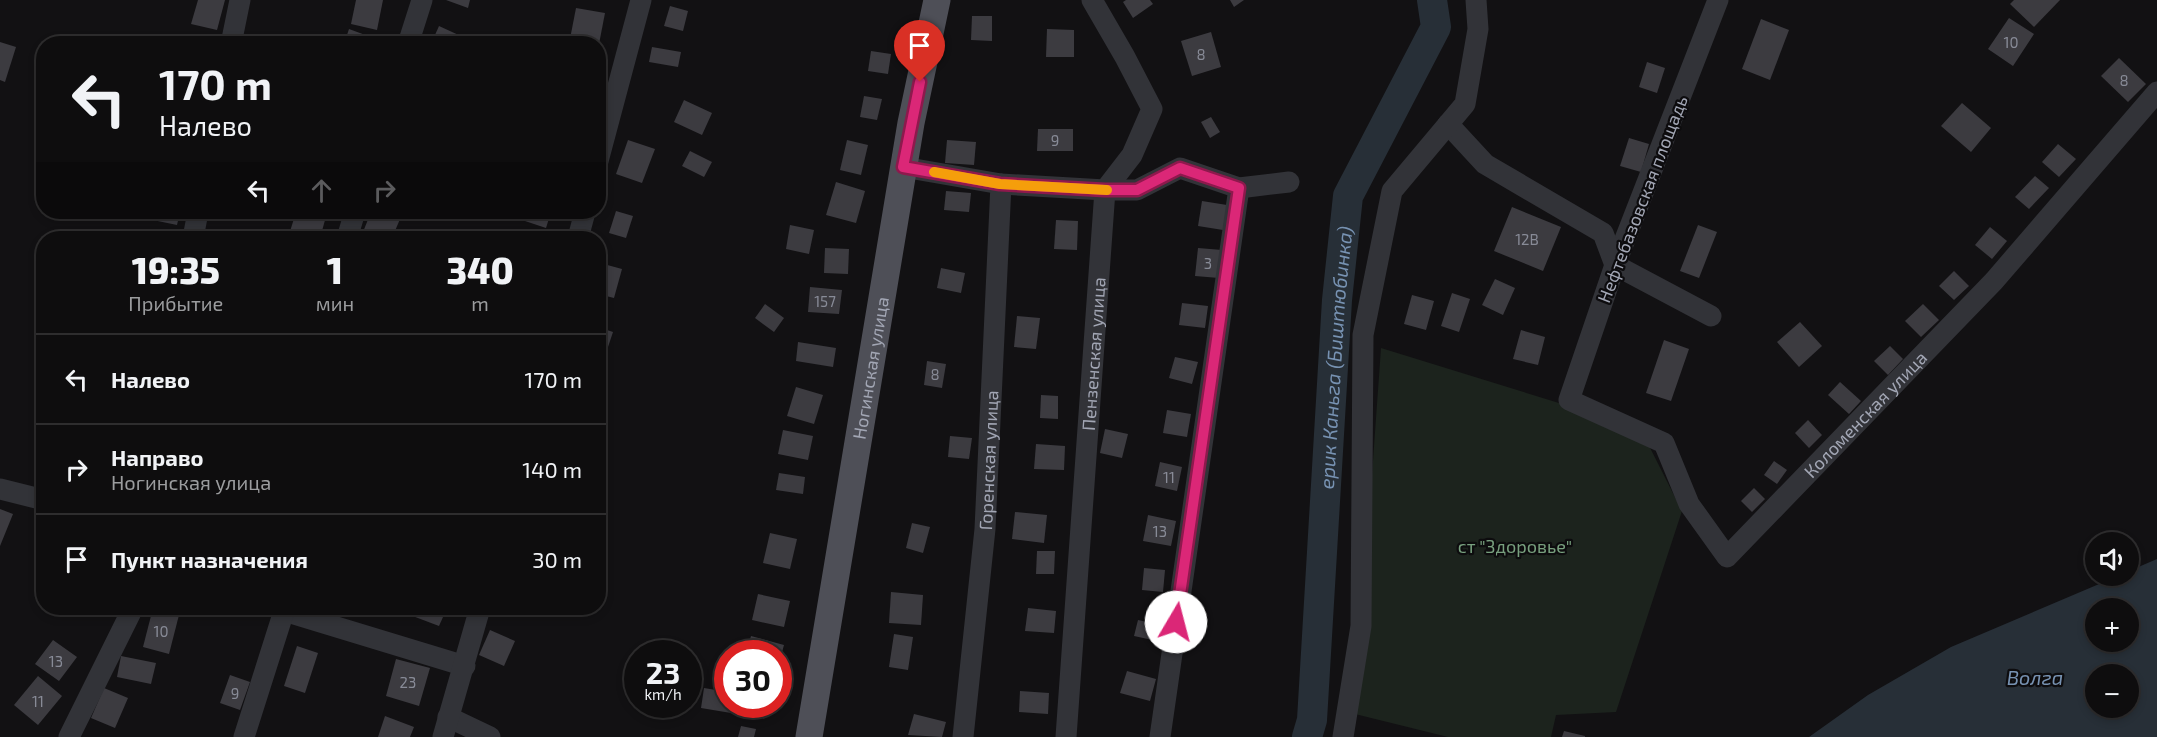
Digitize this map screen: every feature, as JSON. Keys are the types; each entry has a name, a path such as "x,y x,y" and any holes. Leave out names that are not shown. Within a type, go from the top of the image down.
{"main road":[{"name":"Ногинская улица","path":"809,737 903,167 938,0"}],"street":[{"path":"233,36 240,0"},
{"path":"411,36 422,0"},
{"path":"606,131 641,0"},
{"path":"1092,0 1152,109 1132,155 1105,190"},
{"path":"1343,737 1361,626 1363,335 1392,191 1465,104 1478,29 1476,0"},
{"name":"Нефтебазовская площадь","path":"1569,400 1615,266 1718,0"},
{"name":"Коломенская улица","path":"1569,400 1664,442 1689,504 1727,557 1994,281 2157,92"},
{"path":"1448,124 1485,164 1603,233 1615,266 1711,316"},
{"path":"903,167 1000,184 1105,190 1137,190 1180,168 1239,188 1289,182"},
{"name":"Горенская улица","path":"963,737 985,529 1000,184"},
{"path":"1160,737 1239,188"},
{"name":"Пензенская улица","path":"1066,737 1105,190"},
{"path":"0,489 36,498"},
{"path":"69,737 129,615"},
{"path":"244,737 280,615"},
{"path":"301,615 465,666"},
{"path":"478,615 446,727 490,737"}],"green space":[{"name":"ст \"Здоровье\"","path":"1381,348 1640,428 1682,511 1616,712 1556,715 1551,737 1448,737 1355,714"}],"water":[{"name":"Волга","path":"2157,559 2157,737 1809,737 1868,695 1951,647 2094,586 2139,586 2139,567"}],"building":[{"path":"198,0 225,0 217,30 191,24"},
{"path":"356,0 383,0 377,30 351,24"},
{"path":"446,0 470,0 468,8"},
{"path":"1150,0 1153,4 1133,18 1123,2"},
{"path":"1230,0 1244,0 1234,7"},
{"path":"2014,0 2060,0 2034,27 2010,4"},
{"path":"670,6 688,11 683,31 664,26"},
{"path":"576,8 605,13 601,36 571,36"},
{"path":"972,16 992,16 992,41 971,40"},
{"path":"2009,18 2034,34 2013,66 1988,49"},
{"path":"1761,19 1789,30 1770,80 1742,69"},
{"path":"439,26 461,36 435,36"},
{"path":"349,29 368,36 347,36"},
{"path":"1047,29 1074,30 1074,57 1046,57"},
{"path":"1211,32 1221,67 1192,76 1181,41"},
{"path":"0,42 16,47 5,82 0,80"},
{"path":"652,47 681,52 678,67 649,62"},
{"path":"871,51 891,54 888,74 868,71"},
{"path":"2119,58 2146,84 2128,102 2101,76"},
{"path":"1647,62 1665,68 1657,93 1639,87"},
{"path":"864,96 882,99 877,120 860,117"},
{"path":"684,100 712,113 702,135 674,122"},
{"path":"1962,103 1991,128 1971,152 1941,126"},
{"path":"1211,117 1220,132 1210,138 1201,122"},
{"path":"1038,129 1073,129 1073,151 1037,151"},
{"path":"1629,138 1649,144 1641,172 1620,166"},
{"path":"628,140 655,149 642,183 616,174"},
{"path":"847,140 868,145 861,175 840,170"},
{"path":"947,140 976,142 974,165 945,163"},
{"path":"2058,144 2076,159 2059,177 2042,162"},
{"path":"690,151 712,162 704,177 682,166"},
{"path":"2035,176 2049,188 2029,209 2015,197"},
{"path":"836,182 865,191 856,223 826,215"},
{"path":"946,191 971,193 969,212 944,210"},
{"path":"1202,201 1227,205 1223,230 1198,226"},
{"path":"1512,207 1561,227 1543,271 1494,251"},
{"path":"616,211 633,216 626,238 609,233"},
{"path":"148,219 178,219 177,225"},
{"path":"294,219 325,219 322,231 290,231"},
{"path":"368,219 400,219 395,231 363,231"},
{"path":"519,219 549,219 546,228"},
{"path":"1056,220 1078,221 1077,250 1054,249"},
{"path":"790,225 814,230 809,254 786,249"},
{"path":"1698,225 1717,232 1699,278 1680,271"},
{"path":"1990,227 2007,241 1992,259 1975,245"},
{"path":"825,248 849,249 848,274 824,273"},
{"path":"1198,248 1222,250 1219,278 1195,276"},
{"path":"606,265 622,269 614,298 606,296"},
{"path":"941,268 965,273 961,293 937,288"},
{"path":"1954,271 1969,286 1954,300 1939,286"},
{"path":"1495,279 1515,288 1503,315 1482,305"},
{"path":"810,287 842,290 839,314 808,312"},
{"path":"1452,293 1470,299 1459,332 1441,326"},
{"path":"1412,295 1434,301 1426,330 1404,324"},
{"path":"1182,303 1208,306 1205,328 1179,325"},
{"path":"765,304 784,318 774,332 755,318"},
{"path":"1923,304 1939,320 1921,337 1905,321"},
{"path":"1017,316 1040,318 1036,349 1014,347"},
{"path":"1800,322 1822,346 1799,367 1777,342"},
{"path":"606,330 613,332 606,353"},
{"path":"1521,330 1545,337 1538,365 1513,359"},
{"path":"1664,340 1689,349 1671,401 1646,393"},
{"path":"798,342 836,348 833,367 796,361"},
{"path":"1890,346 1903,359 1888,375 1874,361"},
{"path":"1175,357 1198,362 1192,384 1169,378"},
{"path":"927,361 946,364 942,388 924,385"},
{"path":"1840,382 1861,401 1849,414 1828,395"},
{"path":"796,387 823,395 814,424 787,416"},
{"path":"1041,395 1058,396 1058,419 1040,418"},
{"path":"1167,410 1191,414 1187,437 1163,433"},
{"path":"1808,420 1822,435 1809,448 1795,433"},
{"path":"1105,429 1128,434 1122,458 1100,453"},
{"path":"783,430 813,436 808,460 778,454"},
{"path":"950,436 972,438 969,459 948,457"},
{"path":"1036,444 1065,446 1064,470 1034,469"},
{"path":"1774,461 1787,470 1777,484 1764,475"},
{"path":"1160,462 1182,467 1177,491 1155,486"},
{"path":"779,473 805,477 803,494 776,490"},
{"path":"1754,488 1765,499 1752,512 1741,501"},
{"path":"0,509 13,514 0,546"},
{"path":"1015,512 1047,515 1044,543 1012,539"},
{"path":"1148,515 1176,521 1171,546 1143,541"},
{"path":"912,523 930,527 923,553 906,548"},
{"path":"770,533 797,539 790,569 763,563"},
{"path":"1037,551 1055,551 1054,574 1036,574"},
{"path":"1144,568 1165,570 1163,592 1142,590"},
{"path":"891,592 923,595 921,625 889,623"},
{"path":"758,594 790,601 784,627 752,620"},
{"path":"1028,608 1056,611 1054,633 1025,631"},
{"path":"151,615 179,615 169,654 143,647"},
{"path":"410,615 444,615 439,626"},
{"path":"1138,620 1161,625 1157,641 1134,636"},
{"path":"490,630 515,641 504,666 479,655"},
{"path":"894,634 913,637 908,670 889,667"},
{"path":"751,636 766,640 750,640"},
{"path":"53,640 77,657 59,681 35,664"},
{"path":"297,646 318,653 305,693 284,686"},
{"path":"121,656 156,663 151,684 117,677"},
{"path":"396,659 430,668 419,706 386,696"},
{"path":"1127,671 1156,679 1150,701 1120,693"},
{"path":"230,675 250,682 240,710 220,703"},
{"path":"38,676 62,696 38,725 14,705"},
{"path":"104,688 128,698 115,728 91,718"},
{"path":"704,688 714,690 714,710 702,708"},
{"path":"1020,691 1049,693 1048,714 1019,712"},
{"path":"914,714 946,722 942,737 908,735"},
{"path":"385,716 414,727 410,737 378,737"},
{"path":"741,726 756,729 754,737 738,737"},
{"path":"1564,731 1585,736 1585,737 1562,737"}],"waterway":[{"name":"ерик Каньга (Биштюбинка)","path":"1307,737 1312,720 1337,300 1348,196 1436,27 1432,0"}],"slow traffic":[{"path":"934,172 1000,184 1107,190"}],"route":[{"path":"920,82 903,167 1000,184 1105,190 1137,190 1180,168 1239,188 1176,622"}]}
